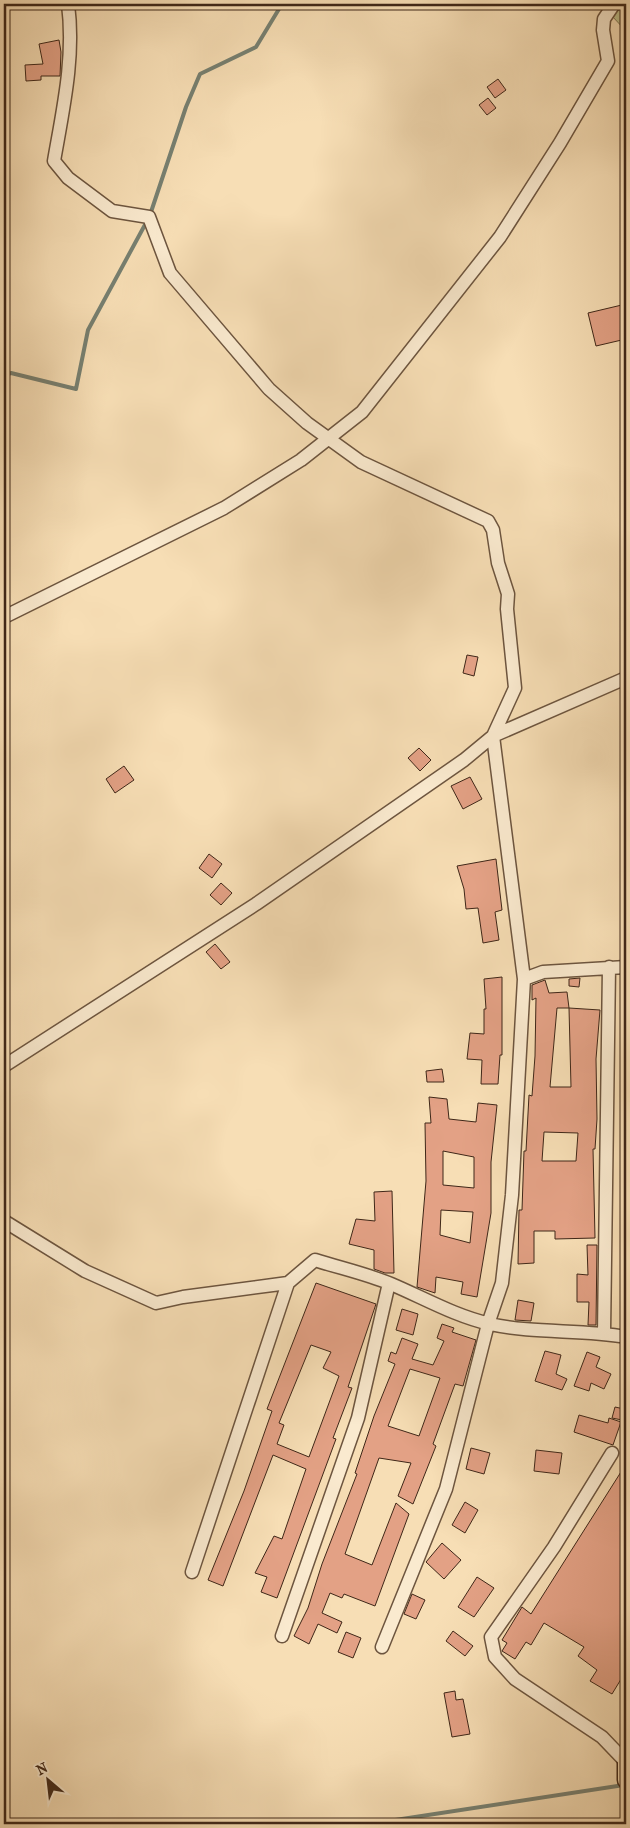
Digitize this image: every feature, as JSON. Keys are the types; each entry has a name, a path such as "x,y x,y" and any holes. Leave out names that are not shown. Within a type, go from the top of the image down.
{"main road":[{"path":"626,1760 626,1780"}],"street":[{"path":"68,4 72,30 69,69 54,161 68,178 112,211 149,217 170,273 269,389 307,423 361,462 488,520 493,530 498,563 508,594 507,609 515,688 493,736 524,979 512,1195 502,1283 488,1324 446,1489 382,1646"},
{"path":"4,617 224,508 274,479 362,412 500,237 560,143 608,62 603,30 604,19 614,4"},
{"path":"4,1066 320,861 430,785 493,736 626,678"},
{"path":"604,1333 609,967"},
{"path":"524,979 543,972 626,967"},
{"path":"4,1221 86,1271 156,1303 183,1297 288,1283"},
{"path":"192,1572 288,1283 315,1260 389,1283 462,1316 488,1324 516,1329 604,1333 626,1337"},
{"path":"282,1636 358,1418 389,1283"},
{"path":"612,1452 554,1546 491,1637 496,1657 515,1679 602,1737 626,1760"}],"green space":[{"path":"626,4 626,31 612,16"}],"building":[{"path":"59,40 61,52 60,76 41,76 41,80 26,81 25,65 43,64 39,44"},
{"path":"498,79 506,90 495,98 487,87"},
{"path":"488,98 496,108 487,115 479,105"},
{"path":"626,304 626,339 596,346 588,313"},
{"path":"467,655 478,657 474,676 463,673"},
{"path":"419,748 431,760 420,771 408,758"},
{"path":"124,766 134,780 115,793 106,779"},
{"path":"470,777 482,799 463,809 451,786"},
{"path":"209,854 222,864 212,878 199,868"},
{"path":"496,859 502,910 495,912 499,940 483,943 478,908 466,909 464,889 457,866"},
{"path":"221,883 232,893 221,905 210,895"},
{"path":"215,944 230,962 221,969 206,952"},
{"path":"502,977 502,1055 500,1055 498,1084 481,1084 482,1060 467,1059 470,1033 484,1034 484,1009 486,1009 484,979"},
{"path":"580,978 579,987 569,986 569,979"},
{"path":"545,980 549,993 567,992 569,1008 600,1010 596,1059 597,1119 595,1149 593,1149 595,1238 555,1239 555,1231 534,1231 534,1263 518,1264 519,1210 522,1210 524,1151 526,1151 529,1095 532,1096 535,1056 536,998 532,1000 532,985","holes":["557,1008 569,1008 571,1087 550,1087","544,1132 578,1133 576,1161 542,1161"]},
{"path":"442,1069 444,1082 427,1082 426,1071"},
{"path":"429,1097 447,1099 449,1119 476,1122 478,1103 497,1105 491,1162 491,1213 477,1297 461,1294 463,1282 436,1277 435,1293 417,1287 426,1181 425,1123 431,1123","holes":["443,1151 474,1157 474,1188 443,1185","441,1210 473,1212 470,1243 440,1235"]},
{"path":"392,1191 394,1273 385,1273 374,1269 374,1250 349,1244 356,1219 375,1221 374,1192"},
{"path":"587,1245 597,1245 596,1325 588,1325 589,1302 577,1302 577,1274 588,1275"},
{"path":"316,1283 376,1304 348,1387 352,1388 333,1438 336,1439 277,1598 261,1592 267,1577 255,1573 274,1536 282,1539 306,1469 273,1455 223,1586 208,1580 244,1491 272,1411 267,1409","holes":["311,1345 331,1352 323,1368 339,1376 309,1457 277,1444 284,1425 279,1423"]},
{"path":"518,1300 534,1303 531,1321 515,1320"},
{"path":"402,1309 418,1314 413,1335 396,1330"},
{"path":"442,1324 454,1328 452,1332 476,1340 463,1386 455,1384 433,1444 436,1446 413,1504 398,1496 411,1463 379,1458 345,1554 372,1565 396,1503 409,1514 375,1606 344,1594 342,1598 330,1593 322,1613 342,1622 337,1633 318,1624 309,1644 294,1636 308,1608 322,1564 357,1474 355,1473 374,1416 395,1364 388,1361 391,1352 396,1354 402,1338 418,1344 412,1359 433,1365 444,1341 437,1338","holes":["410,1369 440,1378 419,1436 388,1426"]},
{"path":"545,1351 561,1355 556,1374 567,1379 562,1390 535,1381"},
{"path":"587,1352 600,1357 596,1367 611,1374 604,1389 591,1383 589,1391 574,1386"},
{"path":"615,1407 624,1409 622,1420 612,1418"},
{"path":"579,1415 608,1423 609,1418 621,1422 613,1445 574,1432"},
{"path":"471,1448 490,1453 484,1474 466,1469"},
{"path":"536,1450 562,1453 559,1474 534,1471"},
{"path":"626,1464 626,1671 612,1694 590,1681 597,1670 578,1656 584,1647 544,1623 531,1645 526,1642 515,1659 502,1651 507,1643 502,1640 522,1607 531,1614"},
{"path":"465,1502 478,1510 465,1533 452,1525"},
{"path":"442,1543 461,1560 444,1579 426,1562"},
{"path":"477,1577 494,1588 474,1617 458,1607"},
{"path":"412,1594 425,1600 416,1619 404,1614"},
{"path":"453,1631 473,1646 465,1656 446,1641"},
{"path":"346,1632 361,1638 353,1658 338,1652"},
{"path":"455,1691 456,1700 463,1699 470,1734 452,1737 444,1693"}],"waterway":[{"path":"150,215 186,107 200,74 256,47 282,4"},
{"path":"4,376 11,373 76,389 88,330 147,221"},
{"path":"369,1824 624,1785"}]}
